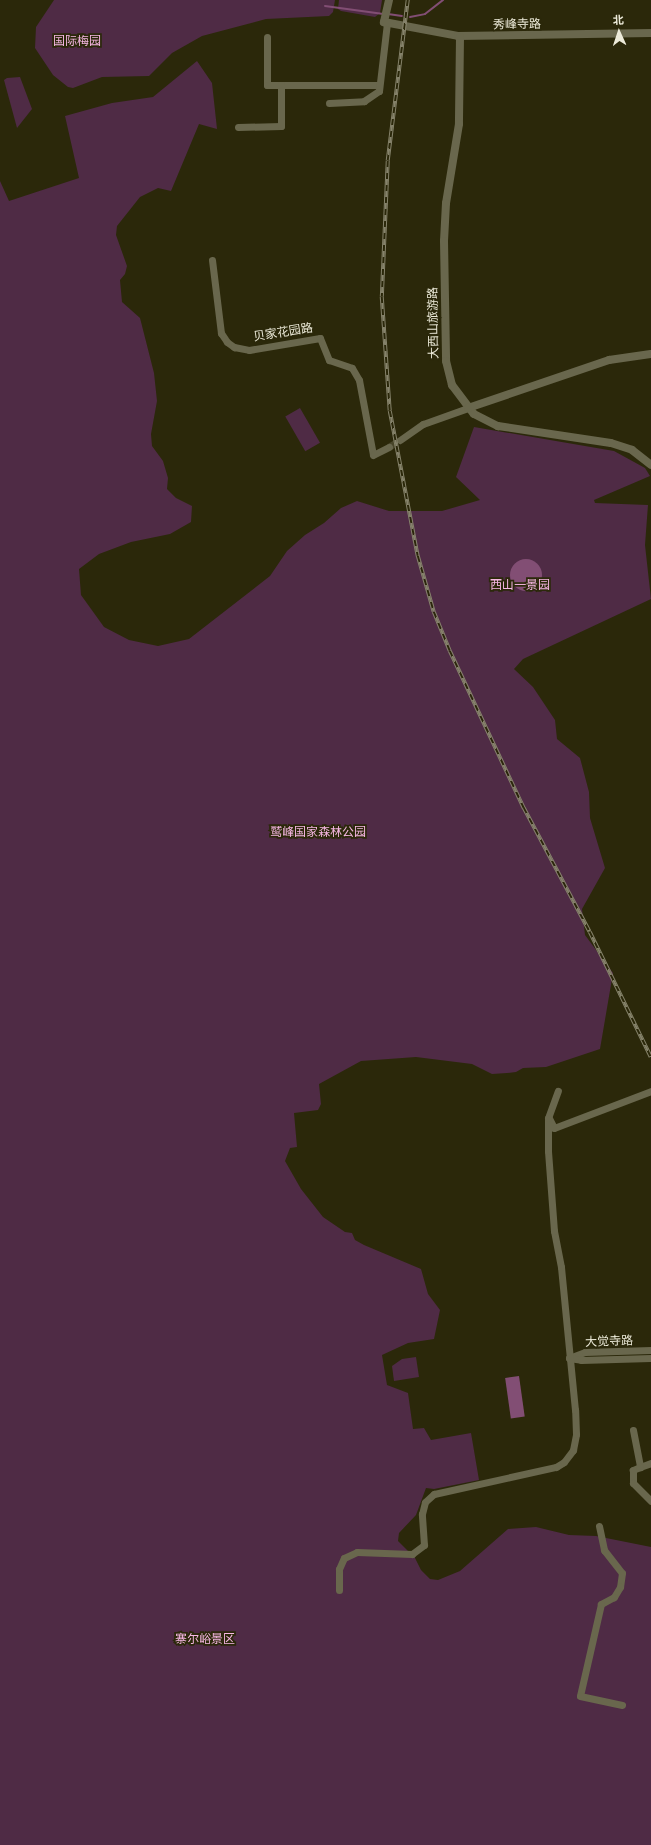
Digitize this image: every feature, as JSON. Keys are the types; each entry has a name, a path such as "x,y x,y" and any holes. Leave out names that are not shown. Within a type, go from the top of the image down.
{"street":[{"path":"329,103 364,101 379,91 388,4"},
{"name":"秀峰寺路","path":"386,21 460,37 651,33"},
{"path":"267,37 267,85 380,85"},
{"name":"大西山旅游路","path":"460,37 459,124 446,202 444,241 445,350 449,376 458,395 468,408 474,414 498,426 611,443 632,450 651,465"},
{"path":"238,127 281,126 281,85"},
{"name":"贝家花园路","path":"212,260 221,333 227,342 234,346 249,350 320,338 329,360 352,368 359,380 372,455 389,447"},
{"path":"400,440 419,426 608,360 651,354"},
{"path":"339,1590 340,1569 344,1558 357,1552 412,1554 424,1545 425,1530 422,1514 425,1502 434,1494 556,1467 564,1462 573,1450 576,1434 560,1267 554,1231 548,1151 548,1118 558,1091"},
{"path":"548,1118 554,1128 650,1093"},
{"name":"大觉寺路","path":"569,1358 585,1352 651,1350"},
{"name":"大觉寺路","path":"569,1358 585,1360 651,1358"},
{"path":"633,1430 640,1466"},
{"path":"651,1463 633,1470 634,1483 651,1501"},
{"path":"599,1526 604,1550 622,1573 620,1587 614,1597 601,1604 580,1696 622,1705"}],"green space":[{"name":"国际梅园","path":"54,0 335,0 333,12 329,16 266,19 202,36 172,53 149,76 102,77 73,88 68,87 53,75 35,48 36,27"},
{"path":"339,0 382,0 380,13 375,17 341,11 338,9"},
{"path":"197,61 212,83 217,129 199,124 171,191 158,188 140,197 117,226 116,235 127,266 125,274 120,280 122,302 140,318 154,373 157,401 151,434 152,446 163,461 168,478 167,489 176,498 192,506 191,522 170,534 131,542 99,554 79,569 81,595 104,627 129,640 158,646 189,639 270,576 287,551 305,535 324,523 341,508 357,501 389,511 442,511 480,500 456,477 474,427 614,451 645,468 650,476 594,500 595,503 648,505 645,545 651,599 523,659 514,669 533,687 555,720 557,739 580,758 589,792 590,818 605,868 582,909 585,935 613,973 600,1049 546,1067 523,1068 516,1072 492,1074 472,1064 416,1057 361,1061 319,1084 321,1104 318,1110 294,1113 297,1147 290,1148 285,1161 301,1189 323,1217 345,1232 352,1233 355,1240 364,1245 421,1269 428,1294 440,1310 434,1339 408,1343 382,1355 387,1385 408,1393 413,1429 424,1428 431,1440 471,1433 479,1480 434,1489 426,1488 416,1515 399,1533 398,1541 415,1558 421,1570 430,1579 438,1580 460,1571 508,1529 536,1527 569,1535 596,1536 651,1547 651,1845 0,1845 0,181 9,201 79,178 65,116 112,103 153,97"},
{"path":"20,77 32,109 17,128 4,80 7,78"},
{"path":"300,408 320,443 305,451 285,416"},
{"path":"416,1357 419,1377 394,1381 392,1366 402,1359"}],"shaded area":[{"path":"526,559 537,564 542,575 537,586 526,591 515,586 510,575 515,564"},
{"path":"519,1376 525,1417 511,1419 505,1378"}],"waterway":[{"path":"410,17 425,14 443,0"},
{"path":"325,6 383,14"},
{"path":"388,14 402,16"}],"tunnel":[{"path":"389,447 400,440"}],"railway":[{"path":"408,0 388,161 382,297 390,411 418,556 434,612 450,651 524,808 590,932 651,1057"}],"park label":[{"name":"西山一景园","path":"520,585"},
{"name":"鹫峰国家森林公园","path":"318,832"},
{"name":"寨尔峪景区","path":"205,1639"}]}
